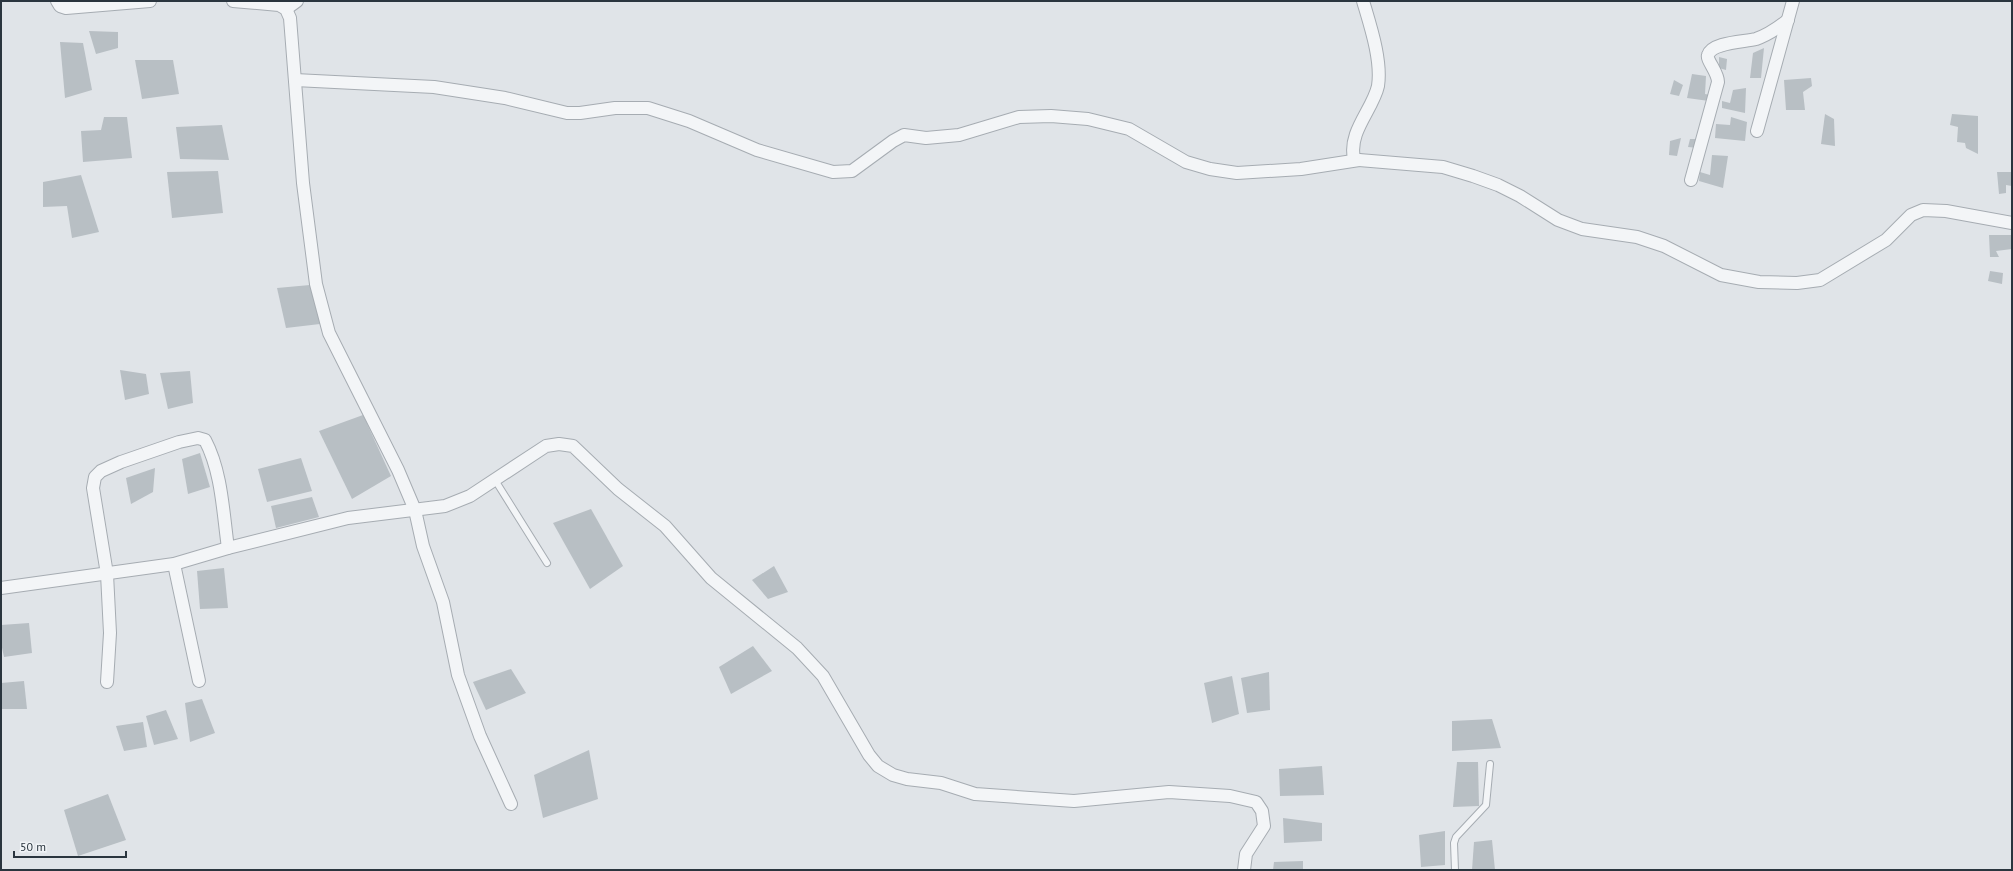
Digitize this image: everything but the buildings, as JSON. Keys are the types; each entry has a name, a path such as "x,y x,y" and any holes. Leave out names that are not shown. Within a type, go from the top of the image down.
{"street":[{"path":"57,1 60,6 66,8 150,1"},
{"path":"233,1 279,5 286,9 290,18 303,183 316,284 329,333 398,470 415,510 423,546 443,602 458,675 480,736 511,804"},
{"path":"286,9 297,1"},
{"path":"1359,160 1354,158 1353,153 1356,134 1378,86 1378,68 1373,38 1363,1"},
{"path":"1757,131 1793,1"},
{"path":"1691,180 1718,82 1718,76 1707,59 1708,55 1714,47 1756,39 1771,33 1788,20"},
{"path":"295,80 434,87 505,98 567,113 580,113 615,108 648,108 689,121 757,150 833,172 852,171 893,141 904,135 926,138 959,135 1020,117 1051,116 1088,119 1129,129 1186,162 1210,169 1237,173 1301,168 1359,160 1443,167 1498,185 1520,196 1558,220 1582,229 1637,237 1664,246 1721,275 1759,282 1797,283 1820,280 1886,240 1911,215 1923,210 1946,211 2012,223"},
{"path":"107,682 110,633 107,574 93,488 95,477 101,471 121,462 185,440 198,438 205,440 210,449 220,489 228,548"},
{"path":"1,588 174,564 228,548 348,518 445,506 470,496 546,446 559,444 572,446 618,489 665,526 711,578 797,648 823,676 869,755 878,766 893,775 907,779 940,783 975,794 1074,801 1169,792 1230,796 1256,802 1262,811 1264,826 1246,854 1244,870"},
{"path":"174,564 199,681"}],"lane":[{"path":"495,480 547,563"},
{"path":"1456,870 1454,843 1456,838 1486,805 1490,764"}]}
